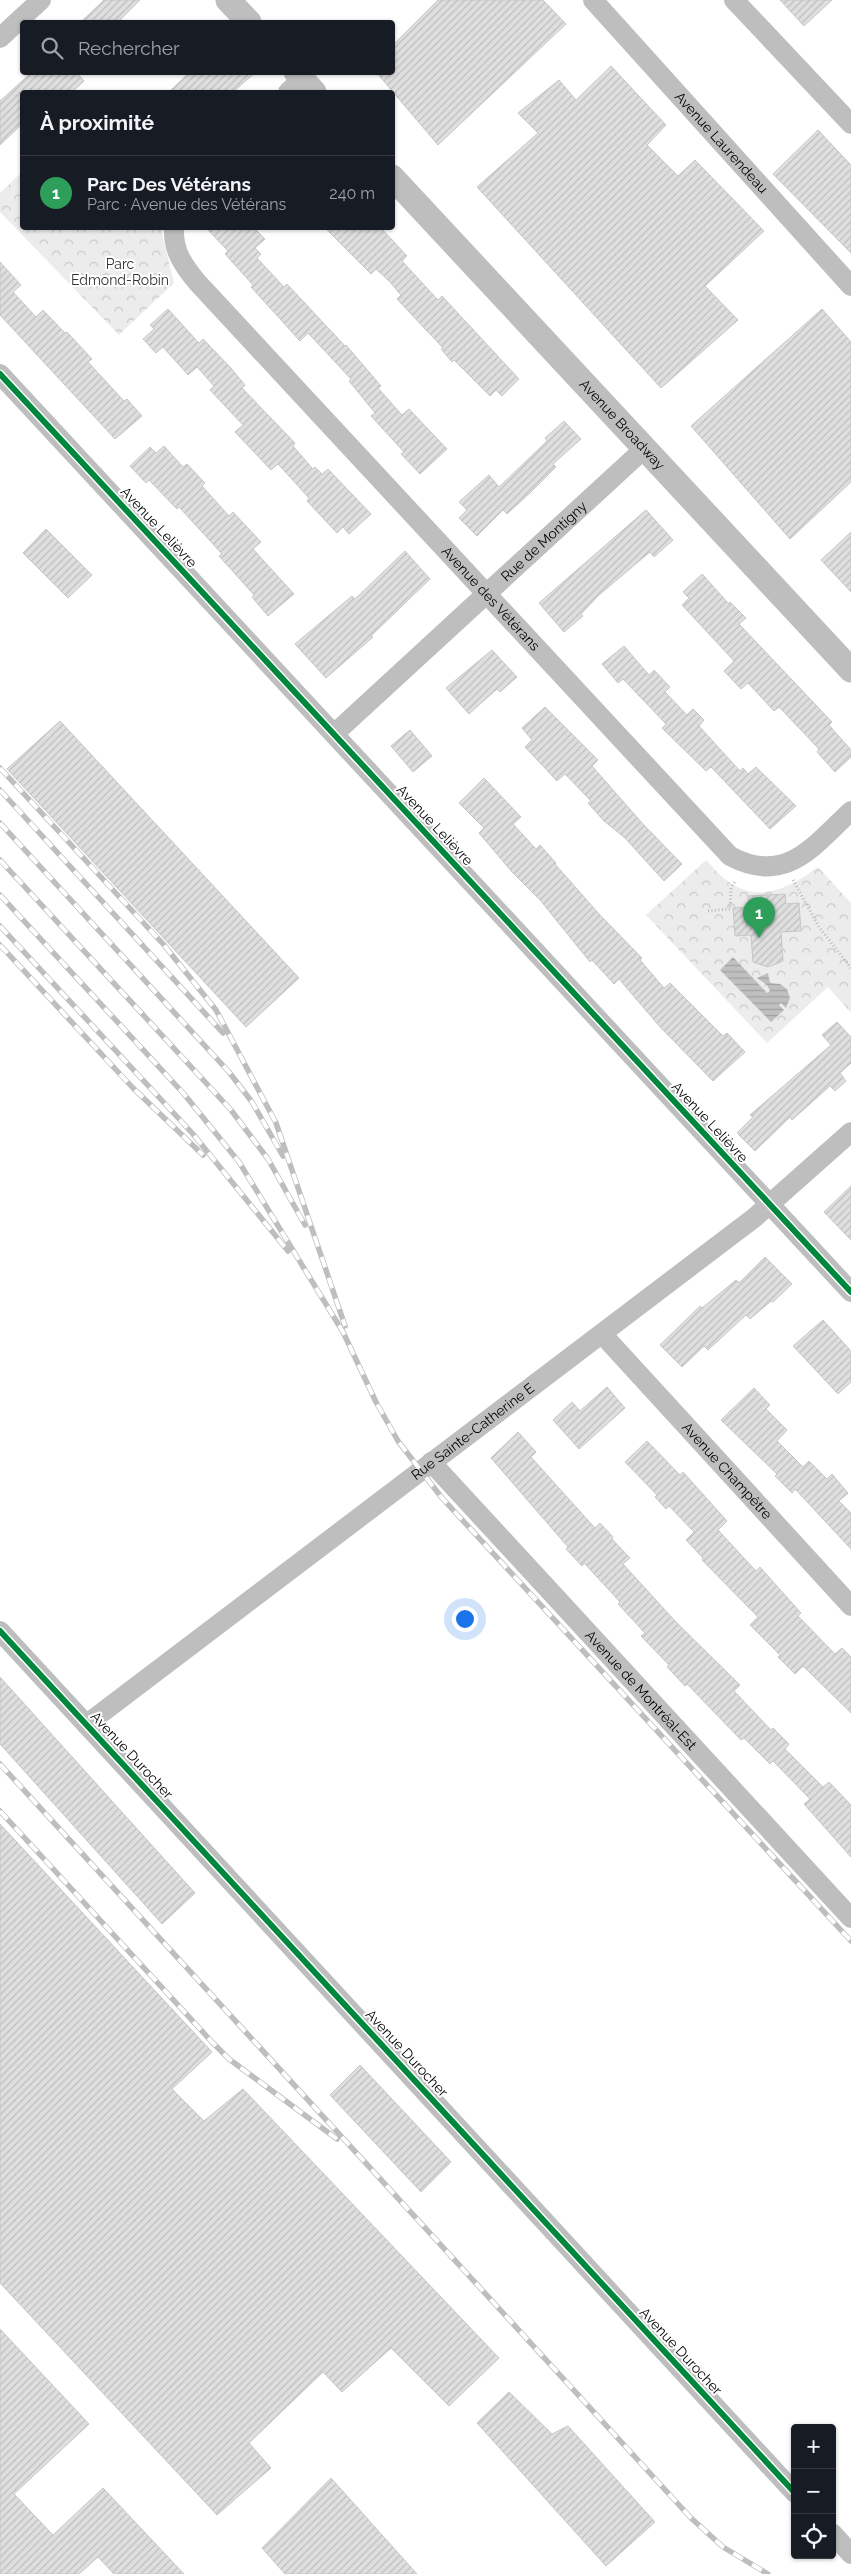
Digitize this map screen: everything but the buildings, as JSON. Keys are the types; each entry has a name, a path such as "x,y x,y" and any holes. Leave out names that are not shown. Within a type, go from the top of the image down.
{"street":[{"path":"0,38 41,0"},
{"path":"228,0 247,20"},
{"name":"Avenue Laurendeau","path":"592,0 851,286"},
{"path":"734,0 851,124"},
{"name":"Avenue Broadway","path":"395,180 851,670"},
{"name":"Avenue des Vétérans","path":"174,230 174,239 180,260 197,282 730,856 745,864 761,867 797,860 851,811"},
{"name":"Avenue Lelièvre","path":"0,374 851,1292"},
{"name":"Rue de Montigny","path":"334,734 644,449"},
{"name":"Rue Sainte-Catherine E","path":"87,1724 431,1462 603,1335 770,1205 851,1132"},
{"name":"Avenue Champêtre","path":"603,1335 851,1606"},
{"name":"Avenue de Montréal-Est","path":"431,1462 851,1918"},
{"name":"Avenue Durocher","path":"0,1631 791,2489"},
{"path":"836,2538 851,2554"}],"path":[{"path":"786,863 805,904 851,968"},
{"path":"708,911 730,908 732,888 745,864"}],"green space":[{"name":"Parc Edmond-Robin","path":"20,174 20,230 163,230 174,283 119,335 0,212 0,193"},
{"path":"706,860 729,882 752,892 764,892 786,886 818,867 851,903 851,1013 828,987 767,1043 646,915"}],"shaded area":[{"path":"733,957 767,993 770,991 767,985 757,978 768,973 770,983 780,984 787,989 790,998 786,1008 781,1003 779,1005 784,1010 771,1022 720,970"}],"railway":[{"path":"0,768 164,945 216,1010 276,1123 345,1326"},
{"path":"0,790 223,1033"},
{"path":"0,823 229,1072 252,1102 283,1156"},
{"path":"0,860 231,1110 268,1159 305,1225"},
{"path":"0,895 184,1094 239,1162 343,1332 376,1402 398,1441 442,1498 851,1941"},
{"path":"0,926 193,1134 288,1251"},
{"path":"0,945 133,1088 203,1155"},
{"path":"0,1764 691,2518 723,2547 768,2574"},
{"path":"0,1811 229,2059 337,2139"}],"cycle path":[{"path":"0,374 851,1292"},
{"path":"0,1631 791,2489"}],"place":[{"name":"Parc Des Vétérans","path":"759,938"}]}
